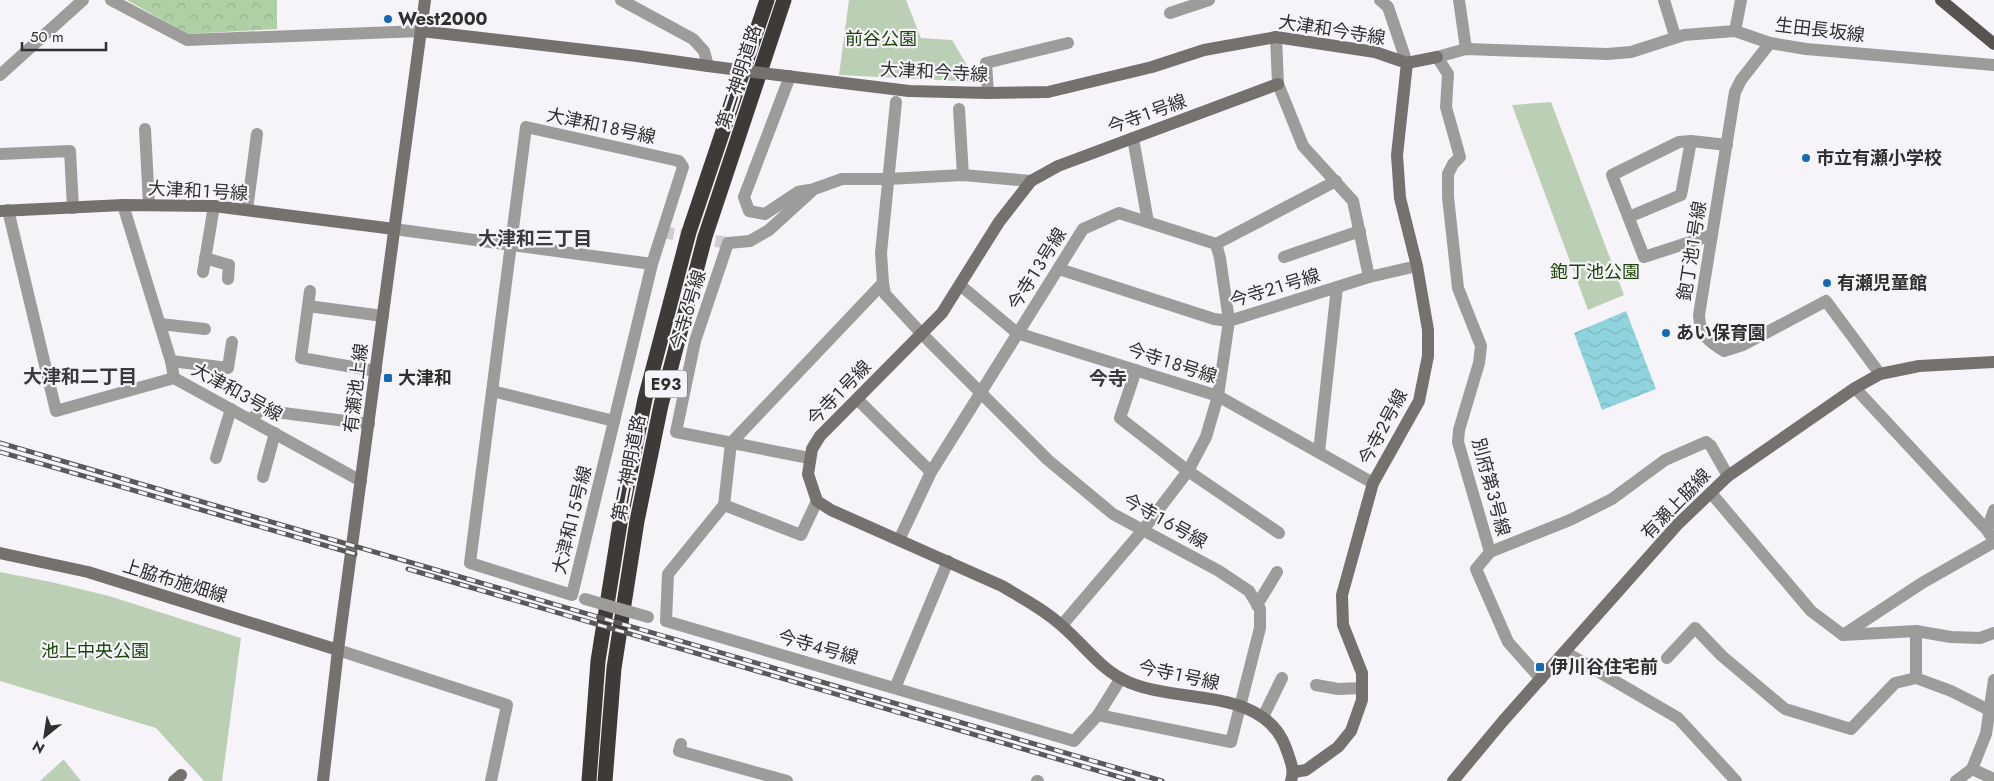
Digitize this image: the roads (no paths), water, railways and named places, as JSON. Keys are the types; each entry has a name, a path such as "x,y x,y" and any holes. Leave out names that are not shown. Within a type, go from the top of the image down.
{"highway":[{"name":"第二神明道路","path":"589,781 598,660 621,517 645,399 689,232 767,0"},
{"name":"第二神明道路","path":"605,781 614,668 637,521 661,405 705,237 784,0"}],"main road":[{"path":"1941,0 1994,44"}],"street":[{"path":"0,75 83,0"},
{"path":"111,0 187,40 421,31"},
{"name":"有瀬池上線","path":"322,781 425,0"},
{"path":"621,0 693,39 704,51 708,66"},
{"path":"1170,13 1209,0"},
{"path":"1380,0 1388,7 1407,62"},
{"path":"1459,0 1466,49"},
{"path":"1664,0 1675,36"},
{"path":"1735,31 1741,0"},
{"name":"大津和今寺線","path":"421,31 637,56 908,91 1048,92 1152,67 1204,50 1276,36 1375,52 1407,62 1437,57"},
{"name":"生田長坂線","path":"1437,57 1466,49 1607,54 1631,52 1675,36 1711,31 1735,31 1770,43 1806,49 1994,65"},
{"path":"1276,36 1278,84 1303,146 1354,201 1369,277"},
{"path":"988,93 986,63 1068,43"},
{"name":"鉋丁池１号線","path":"1770,43 1741,80 1735,92 1699,315 1700,327 1708,341 1724,352 1743,345 1826,301 1880,374"},
{"name":"別府第３号線","path":"1437,57 1448,74 1446,107 1460,157 1453,164 1448,174 1448,197 1458,288 1480,346 1479,363 1459,430 1458,442 1490,552 1476,569 1508,642 1541,678"},
{"name":"今寺２号線","path":"1293,776 1306,770 1338,747 1351,731 1362,700 1362,673 1343,625 1342,595 1373,483 1419,401 1428,356 1428,330 1417,266 1400,198 1397,154 1407,62"},
{"path":"784,76 744,197 749,211 765,214 798,192 814,189 842,179 888,179 963,175 1031,181"},
{"name":"今寺１号線","path":"809,458 820,436 942,313 999,222 1031,181 1058,166 1278,84"},
{"path":"666,621 668,574 724,505 731,443 882,283 881,253 896,102"},
{"path":"959,109 963,175"},
{"name":"大津和１８号線","path":"511,245 526,127 679,161 683,167 652,264"},
{"path":"145,129 149,205"},
{"path":"247,210 257,134"},
{"path":"1133,138 1148,222"},
{"path":"1629,217 1681,195 1690,141"},
{"path":"1712,235 1644,257 1612,175 1679,142 1690,141 1727,145"},
{"path":"0,154 70,151 73,208"},
{"path":"1062,625 1143,530 1188,471 1206,437 1218,396 1229,321 1220,258 1216,244 1336,181"},
{"name":"今寺６号線","path":"809,458 676,432 695,341 728,243 750,241 769,230 814,189"},
{"name":"大津和１号線","path":"4,210 123,205 214,206 394,228"},
{"name":"大津和３号線","path":"123,205 171,361 174,378 361,481"},
{"path":"203,272 214,206"},
{"path":"4,210 56,411 174,378"},
{"name":"今寺１３号線","path":"899,540 931,472 1083,229 1119,214 1216,244"},
{"path":"394,228 652,264"},
{"path":"1284,257 1360,231"},
{"name":"大津和１５号線","path":"511,245 470,563 572,595 652,264"},
{"path":"205,258 229,265 228,279"},
{"name":"今寺２１号線","path":"1059,269 1214,319 1229,321 1369,277 1417,266"},
{"name":"今寺１６号線","path":"882,283 885,294 921,334 1048,460 1114,514 1219,571 1249,592 1257,605"},
{"name":"今寺１８号線","path":"960,285 1017,333 1218,396 1373,483"},
{"path":"1319,452 1337,287"},
{"path":"310,292 302,358 376,371"},
{"path":"308,306 383,316"},
{"path":"160,324 205,329"},
{"path":"171,361 228,368 232,342"},
{"name":"有瀬上脇線","path":"1454,781 1541,678 1678,526 1728,476 1855,388 1880,374 1919,366 1994,362"},
{"path":"1136,370 1120,418 1188,471 1279,533"},
{"path":"1843,635 1922,583 1994,542 1987,530 1855,388"},
{"path":"492,391 614,421"},
{"path":"857,399 931,472"},
{"path":"216,458 231,409"},
{"path":"251,420 260,410 369,424"},
{"path":"263,477 275,433"},
{"path":"1490,552 1570,520 1612,499 1665,460 1706,442 1711,446 1728,476"},
{"path":"724,505 801,535 818,501 808,474 809,458"},
{"path":"1711,493 1811,611 1843,635 1916,631 1950,637 1980,638 1994,633"},
{"name":"今寺１号線","path":"818,501 831,510 1002,586 1062,625 1095,658 1121,678 1143,688 1240,705 1263,717 1282,736 1293,776"},
{"path":"1987,530 1994,510"},
{"name":"上脇布施畑線","path":"0,553 88,572 338,650"},
{"path":"895,688 948,561"},
{"path":"1098,715 1231,742 1260,628 1260,609 1257,605 1277,572"},
{"name":"今寺４号線","path":"572,595 1074,741 1098,715 1121,678"},
{"path":"1667,658 1695,628 1722,656 1785,709 1851,729 1895,683 1916,678 1951,691 1989,710"},
{"path":"1916,631 1916,678"},
{"path":"338,650 507,705 491,781"},
{"path":"1565,652 1678,718 1736,781"},
{"path":"1263,717 1282,678"},
{"path":"1956,781 1972,769 1986,734 1994,680"},
{"path":"1316,685 1338,688 1362,688"},
{"path":"681,744 680,751 787,781"},
{"path":"1972,769 1994,779"}],"water":[{"path":"1626,311 1656,389 1602,410 1574,333"}],"tunnel":[{"path":"662,232 728,243"}],"railway":[{"path":"0,443 1162,781"},
{"path":"0,452 355,554"},
{"path":"408,569 1133,781"}],"place":[{"name":"West2000","path":"388,19"},
{"name":"市立有瀬小学校","path":"1806,158"},
{"name":"有瀬児童館","path":"1827,283"},
{"name":"あい保育園","path":"1666,333"},
{"name":"大津和","path":"388,378"},
{"name":"伊川谷住宅前","path":"1540,667"}],"district":[{"name":"大津和三丁目","path":"535,238"},
{"name":"大津和二丁目","path":"80,376"},
{"name":"今寺","path":"1108,378"}],"park label":[{"name":"前谷公園","path":"881,39"},
{"name":"鉋丁池公園","path":"1595,272"},
{"name":"池上中央公園","path":"95,651"}]}
